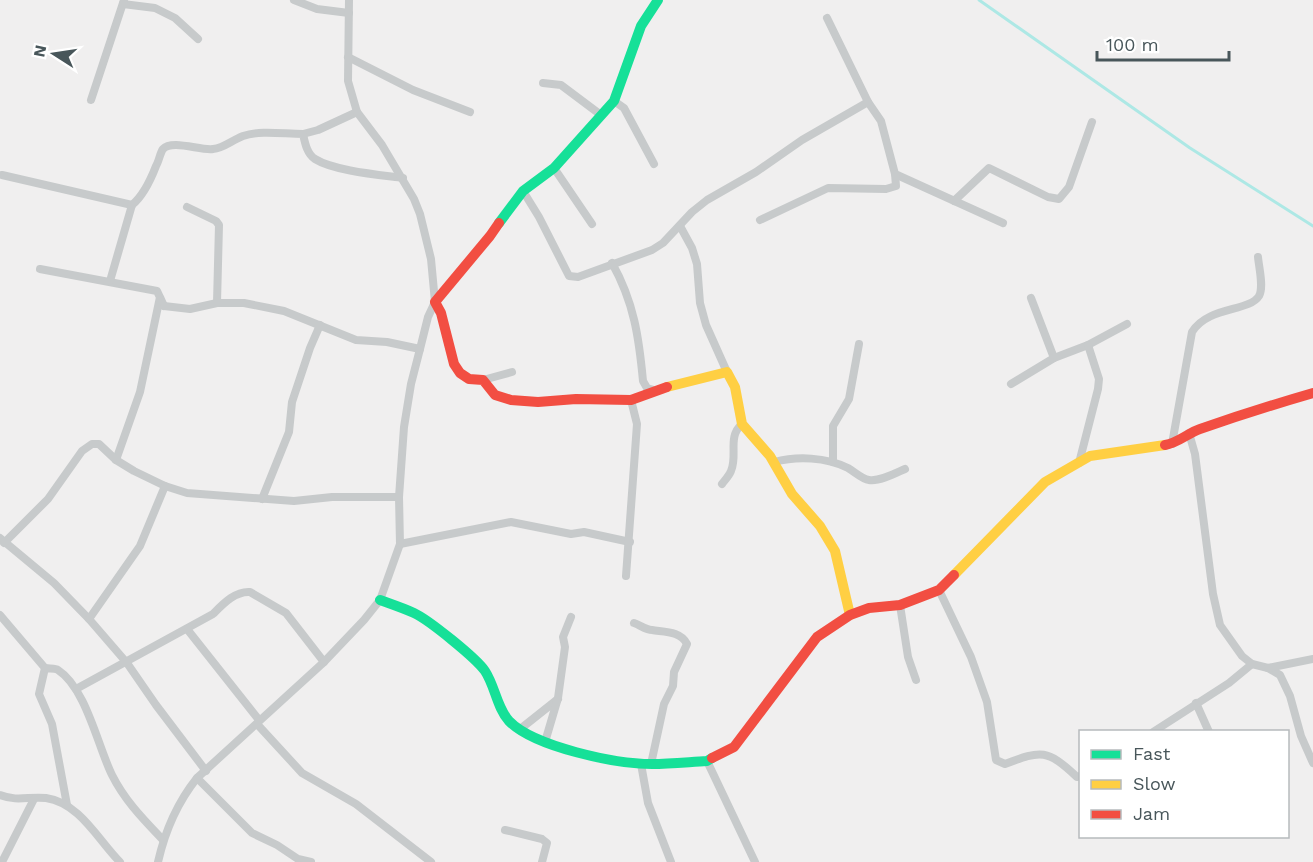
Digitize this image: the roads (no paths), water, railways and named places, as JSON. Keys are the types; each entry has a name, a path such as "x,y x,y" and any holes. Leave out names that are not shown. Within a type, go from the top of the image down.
{"street":[{"path":"294,0 317,9 349,13"},
{"path":"349,0 348,81 357,112 403,178 420,214 431,259 435,302 446,325 448,346 457,373 476,381 512,372"},
{"path":"158,862 163,840 176,809 197,778 324,662 380,600 400,544 399,496 404,427 411,384 428,317 435,302 490,236 508,208 523,191 554,168 614,101 641,26 658,0"},
{"path":"91,100 123,2 155,8 175,18 198,39"},
{"path":"760,220 828,188 886,189 896,186 896,174 881,121 868,102 827,18"},
{"path":"348,57 413,90 470,112"},
{"path":"543,83 561,86 601,114"},
{"path":"614,101 624,108 654,164"},
{"path":"523,191 569,276 578,277 652,250 663,243 692,212 707,200 756,172 802,140 868,102"},
{"path":"110,281 132,205 139,200 166,146 213,149 242,136 261,133 303,134 318,130 357,112"},
{"path":"954,201 988,168 1048,197 1059,199 1069,187 1092,122"},
{"path":"303,134 307,149 314,159 347,170 403,178"},
{"path":"554,168 592,224"},
{"path":"896,174 1003,223"},
{"path":"2,175 132,205"},
{"path":"188,207 216,221 219,225 217,303"},
{"path":"680,226 692,248 697,264 700,303 706,325 737,394 742,424 774,462 792,494 820,526 836,551 850,615"},
{"path":"1172,444 1192,332 1197,324 1206,317 1252,302 1259,296 1261,289 1258,257"},
{"path":"612,263 633,310 642,381 646,388 656,390"},
{"path":"40,269 157,291 164,306"},
{"path":"116,460 140,392 160,297 164,306"},
{"path":"1031,298 1054,358"},
{"path":"164,306 190,309 217,303 244,303 284,311 356,340 387,342 420,349"},
{"path":"1011,384 1054,358 1088,345 1127,324"},
{"path":"262,500 289,432 292,402 320,325"},
{"path":"833,462 833,426 849,399 859,344"},
{"path":"1079,463 1099,379 1088,345"},
{"path":"483,380 495,395 511,400 538,402 576,399 631,400 656,390 727,372"},
{"path":"380,600 416,614 466,652 485,671 507,719 519,730 545,742 576,752 646,764 706,761 734,747 817,637 850,615 869,608 900,605 939,590 1045,482 1090,456 1172,444 1189,433 1247,412 1313,393"},
{"path":"626,576 637,424 631,400"},
{"path":"722,484 731,471 733,436 742,424"},
{"path":"1189,433 1196,454 1213,594 1220,625 1242,656 1252,664 1268,668 1280,675 1290,696 1301,736 1313,762"},
{"path":"207,771 127,663 89,619 54,583 2,540 48,500 87,446 99,444 116,460 165,486 187,493 294,501 332,497 399,496"},
{"path":"774,462 790,458 833,462 867,480 905,469"},
{"path":"89,619 140,546 165,486"},
{"path":"400,544 511,522 571,534 584,532 596,534 630,542"},
{"path":"939,590 971,657 987,702 996,760 1005,764 1034,753 1048,754 1079,776"},
{"path":"76,689 213,614 243,591 250,592 286,613 324,662"},
{"path":"900,605 908,657 916,680"},
{"path":"0,615 45,668 58,670 76,689 100,740 111,774 130,806 163,840"},
{"path":"545,742 558,698 566,647 563,637 571,617"},
{"path":"634,622 650,630 680,635 687,644 674,672 673,686 664,704 646,764 648,803 671,862"},
{"path":"187,629 258,722 302,773 321,786 356,804 430,862"},
{"path":"1268,668 1313,658"},
{"path":"1156,730 1228,683 1252,664"},
{"path":"45,668 39,694 52,724 66,805"},
{"path":"519,730 558,698"},
{"path":"1196,703 1208,730"},
{"path":"706,761 755,862"},
{"path":"197,778 252,833 277,845 298,859 311,862"},
{"path":"0,795 10,799 45,798 66,805 83,819 120,862"},
{"path":"2,862 34,799"},
{"path":"505,830 543,839 547,843 542,862"}],"waterway":[{"path":"979,0 1190,148 1313,226"}]}
